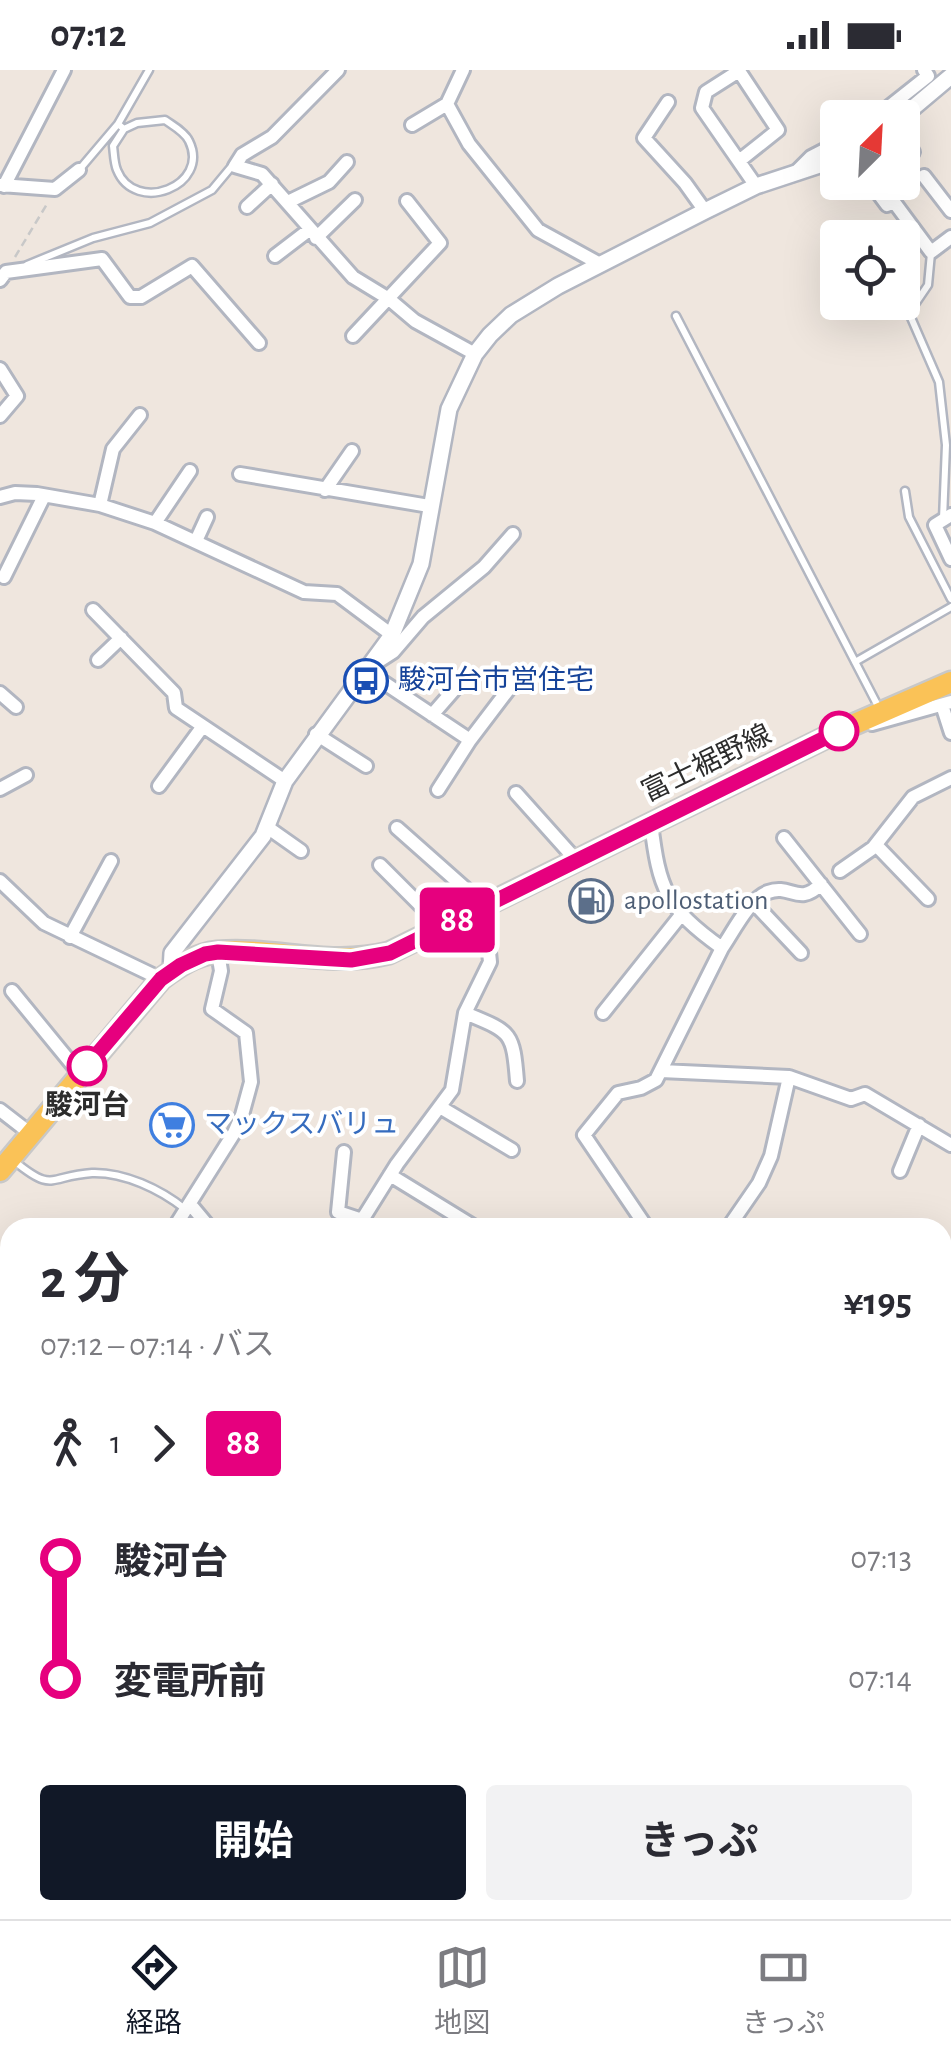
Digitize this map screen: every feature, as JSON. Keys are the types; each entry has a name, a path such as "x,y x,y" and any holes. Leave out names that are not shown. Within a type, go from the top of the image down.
{"main road":[{"name":"富士裾野線","path":"5,1164 166,975 205,954 351,960 390,953 841,730 951,682"}],"street":[{"path":"64,70 2,186 55,189 79,170"},
{"path":"338,70 272,138 236,161 235,166 262,174 290,201 312,234 353,277 416,321 475,354"},
{"path":"412,125 447,104 463,70"},
{"path":"898,100 928,76 924,70"},
{"path":"739,162 778,130 738,71 706,92 702,108 739,162 756,186"},
{"path":"920,102 951,76"},
{"path":"668,102 644,138 685,182 705,211"},
{"path":"447,104 469,144 538,230 600,264"},
{"path":"796,172 820,152"},
{"path":"290,201 329,182 347,162"},
{"path":"0,881 44,924 166,975 172,952 267,827 285,780 392,635 421,564 450,409 475,354 511,315 600,264 756,186 820,165"},
{"path":"924,176 951,211"},
{"path":"247,206 272,184"},
{"path":"275,256 312,234 355,200"},
{"path":"884,200 888,205 894,202 931,252 951,237"},
{"path":"353,336 440,242 407,201"},
{"path":"6,275 102,259 130,298 141,297 192,266 258,343"},
{"path":"0,369 16,396 0,416"},
{"path":"100,505 113,450 140,415"},
{"path":"325,490 352,451"},
{"path":"155,524 190,471"},
{"path":"240,474 429,506"},
{"path":"0,497 15,493 100,505 155,524 304,592 337,594 392,635"},
{"path":"4,577 44,496"},
{"path":"196,542 207,517"},
{"path":"947,518 935,525 951,559"},
{"path":"365,670 393,652 424,618 484,567 513,534"},
{"path":"94,610 174,693 176,708 285,780"},
{"path":"98,660 121,638"},
{"path":"365,670 470,740"},
{"path":"906,702 951,670"},
{"path":"438,790 521,673"},
{"path":"432,715 458,684"},
{"path":"0,693 16,706"},
{"path":"841,730 947,704 951,733"},
{"path":"160,786 203,726"},
{"path":"316,734 366,766"},
{"path":"0,790 26,775"},
{"path":"840,871 876,845 914,797 951,778"},
{"path":"516,792 576,860"},
{"path":"651,822 657,872 681,916 722,948"},
{"path":"267,827 300,850"},
{"path":"398,828 486,906"},
{"path":"784,838 860,934"},
{"path":"876,845 928,899"},
{"path":"70,938 111,861"},
{"path":"380,865 442,927"},
{"path":"641,1218 584,1136 618,1093 656,1080 722,948 754,903 768,892 785,891 800,896 812,893 820,884"},
{"path":"754,903 801,953"},
{"path":"603,1013 681,916"},
{"path":"361,1218 452,1090 465,1013 490,962 489,952 463,917"},
{"path":"181,1218 234,1134 250,1082 246,1033 212,1009 221,971 218,952"},
{"path":"12,991 80,1074"},
{"path":"465,1013 502,1028 514,1044 516,1081"},
{"path":"514,1044 530,1040"},
{"path":"661,1071 789,1077 851,1099 865,1094 951,1145"},
{"path":"735,1218 759,1183 770,1156 789,1077"},
{"path":"440,1106 512,1150"},
{"path":"0,1110 30,1134"},
{"path":"900,1171 919,1125"},
{"path":"344,1152 338,1212 348,1218"},
{"path":"390,1175 460,1218"},
{"path":"188,1207 200,1218"}],"lane":[{"path":"79,170 121,127 165,120 189,139 192,158 185,178 170,191 156,193 126,182 117,170 112,146 121,127 149,70"},
{"path":"6,275 93,238 150,223 212,190 236,161"},
{"path":"931,252 928,285 909,313 939,382 946,445 947,518"},
{"path":"676,316 881,712"},
{"path":"855,662 951,603 909,517 905,491"},
{"path":"5,1164 45,1181 92,1173 134,1180 188,1207"}],"path":[{"path":"6,275 55,189"}],"bus line":[{"name":"88","path":"87,1066 161,979 205,954 351,960 390,953 839,731"}],"place":[{"name":"駿河台市営住宅","path":"366,681"},
{"name":"apollostation","path":"591,901"},
{"name":"駿河台","path":"87,1066"},
{"name":"マックスバリュ","path":"172,1125"}]}
